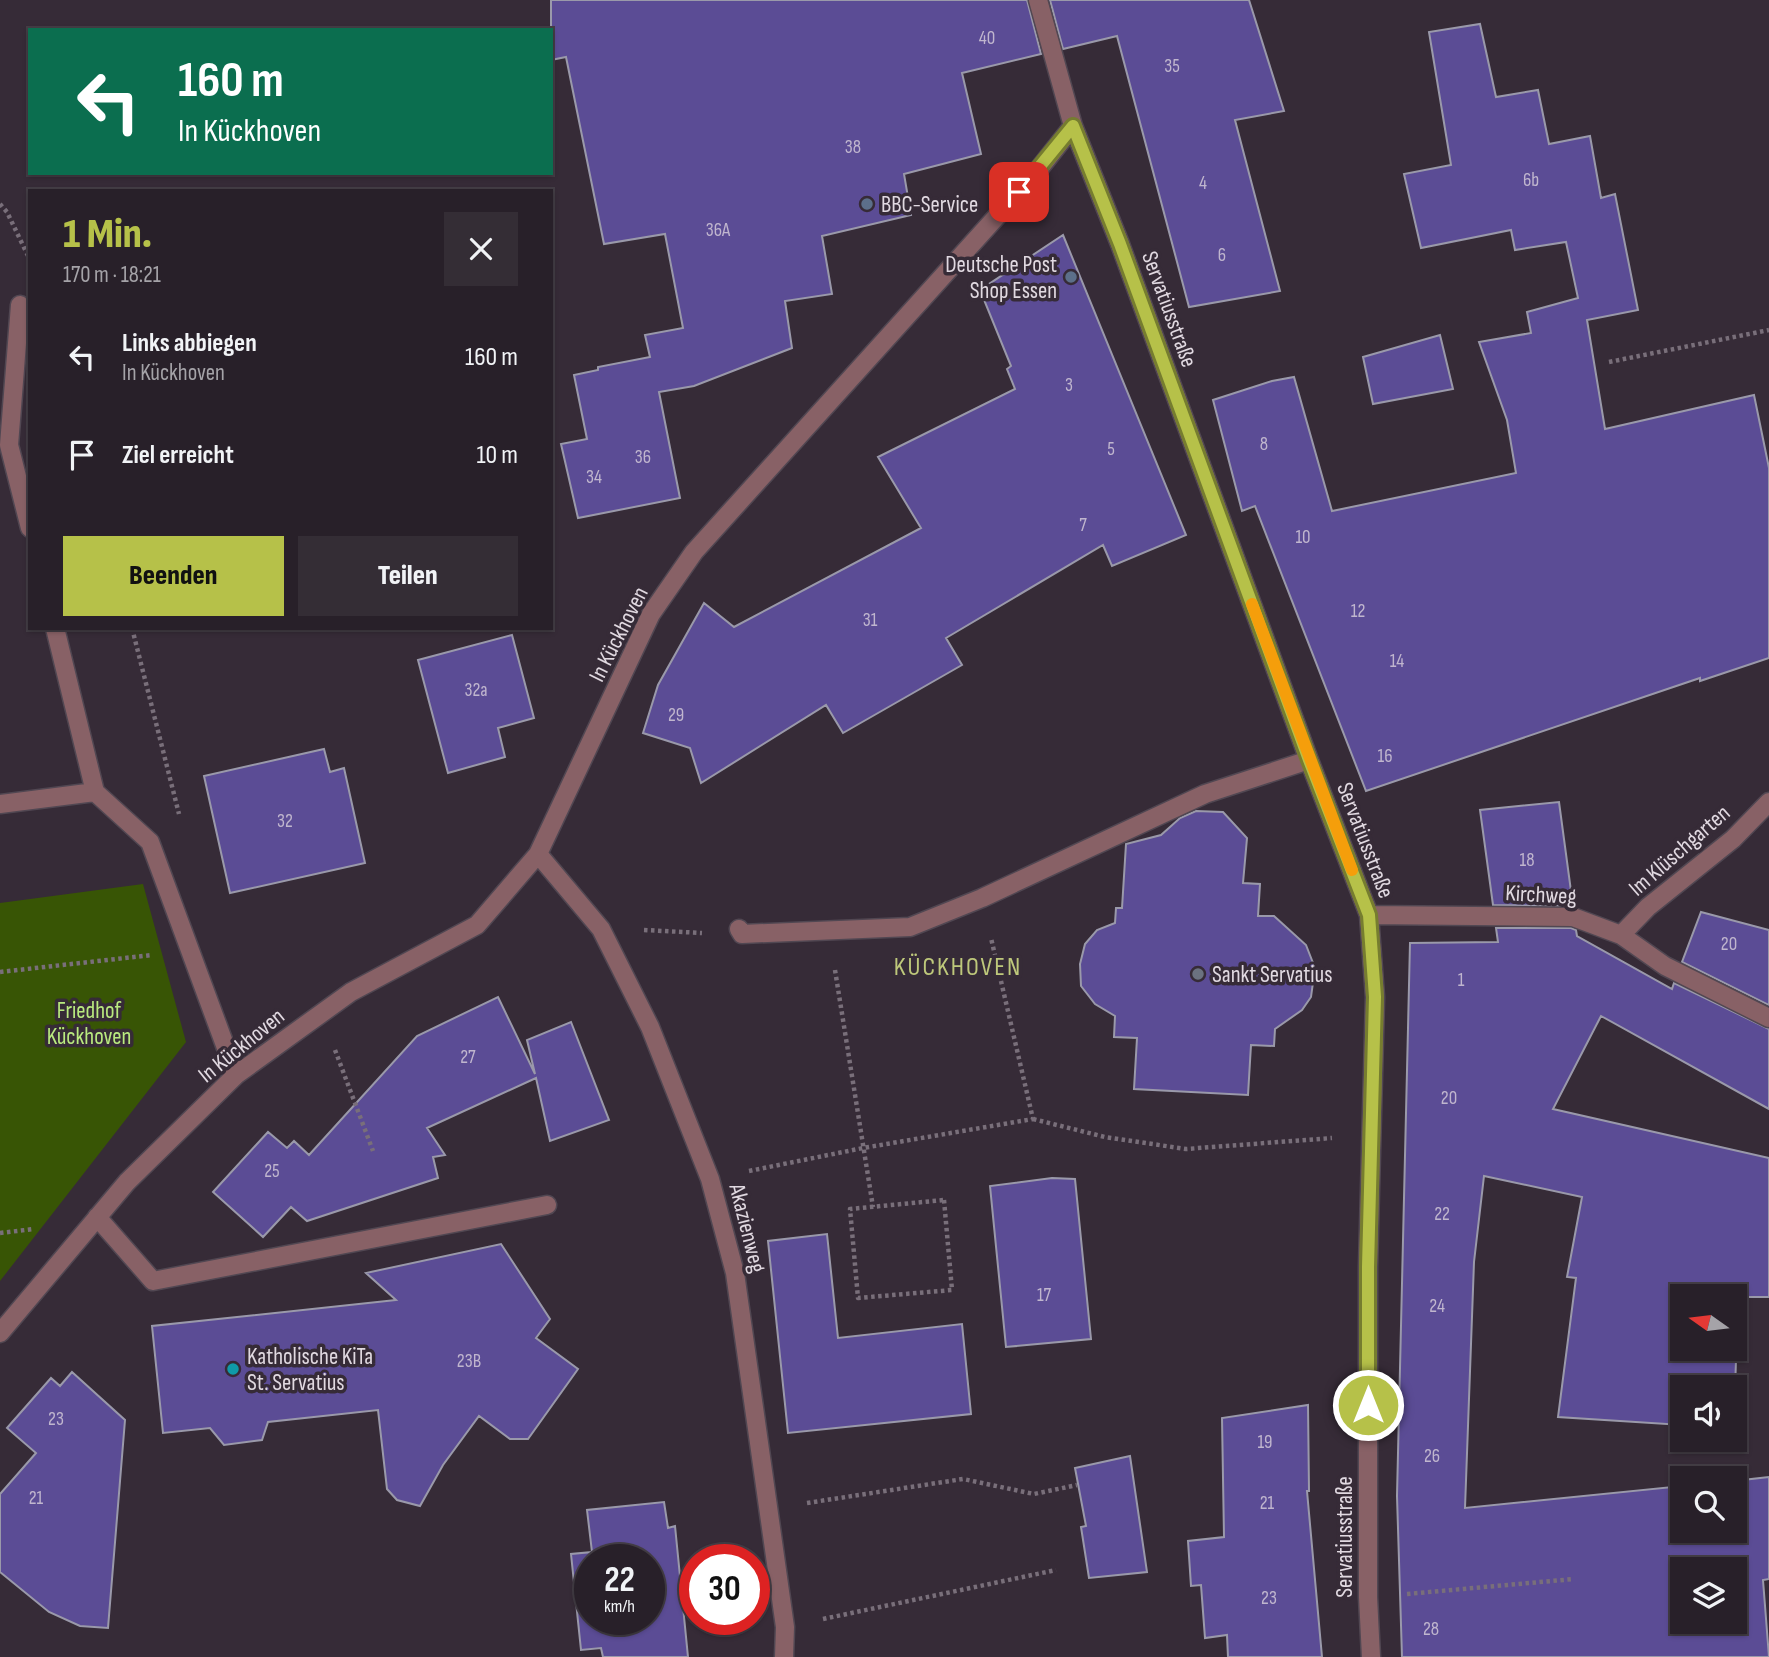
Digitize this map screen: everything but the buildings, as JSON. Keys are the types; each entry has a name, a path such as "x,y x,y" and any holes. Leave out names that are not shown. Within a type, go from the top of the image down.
{"street":[{"path":"1038,0 1073,126"},
{"name":"Servatiusstraße","path":"1073,126 1120,244 1309,760 1369,915 1375,997 1368,1267 1368,1597 1371,1657"},
{"name":"In Kückhoven","path":"0,1333 127,1182 236,1074 351,992 477,925 538,854 652,614 694,552 1011,201 1073,126"},
{"path":"20,305 9,445 28,519"},
{"path":"55,630 95,792 150,842 236,1074"},
{"path":"740,932 829,931 908,924 982,898 1203,788 1309,760"},
{"path":"0,804 95,792"},
{"name":"Im Klüschgarten","path":"1621,935 1648,907 1733,839 1769,802"},
{"name":"Akazienweg","path":"538,854 601,929 650,1027 710,1179 735,1273 785,1627 784,1657"},
{"name":"Kirchweg","path":"1369,915 1573,916 1621,935 1665,966 1769,1018"},
{"path":"97,1217 153,1281 547,1205"}],"path":[{"path":"0,204 8,212 28,256"},
{"path":"1609,362 1769,330"},
{"path":"132,630 179,817 150,842"},
{"path":"982,898 1032,1119"},
{"path":"601,929 740,932"},
{"path":"829,931 873,1207"},
{"path":"0,972 191,952"},
{"path":"321,1013 373,1151"},
{"path":"710,1179 863,1148 1032,1119 1105,1137 1186,1149 1371,1135"},
{"path":"944,1200 953,1290 858,1298 850,1209 873,1207 944,1200"},
{"path":"768,1509 964,1479 1034,1494 1077,1485"},
{"path":"785,1627 1056,1570"},
{"path":"1368,1597 1574,1579"}],"green space":[{"name":"Friedhof Kückhoven","path":"143,884 186,1042 0,1281 0,903"}],"slow traffic":[{"path":"1252,604 1352,870"}],"place":[{"name":"BBC-Service","path":"867,204"},
{"name":"Deutsche Post Shop Essen","path":"1071,277"},
{"name":"Sankt Servatius","path":"1198,974"},
{"name":"Katholische KiTa St. Servatius","path":"233,1369"}],"district":[{"name":"KÜCKHOVEN","path":"958,966"}],"route":[{"path":"1019,192 1073,126 1120,244 1309,760 1369,915 1375,997 1368,1267 1368,1405"}]}
